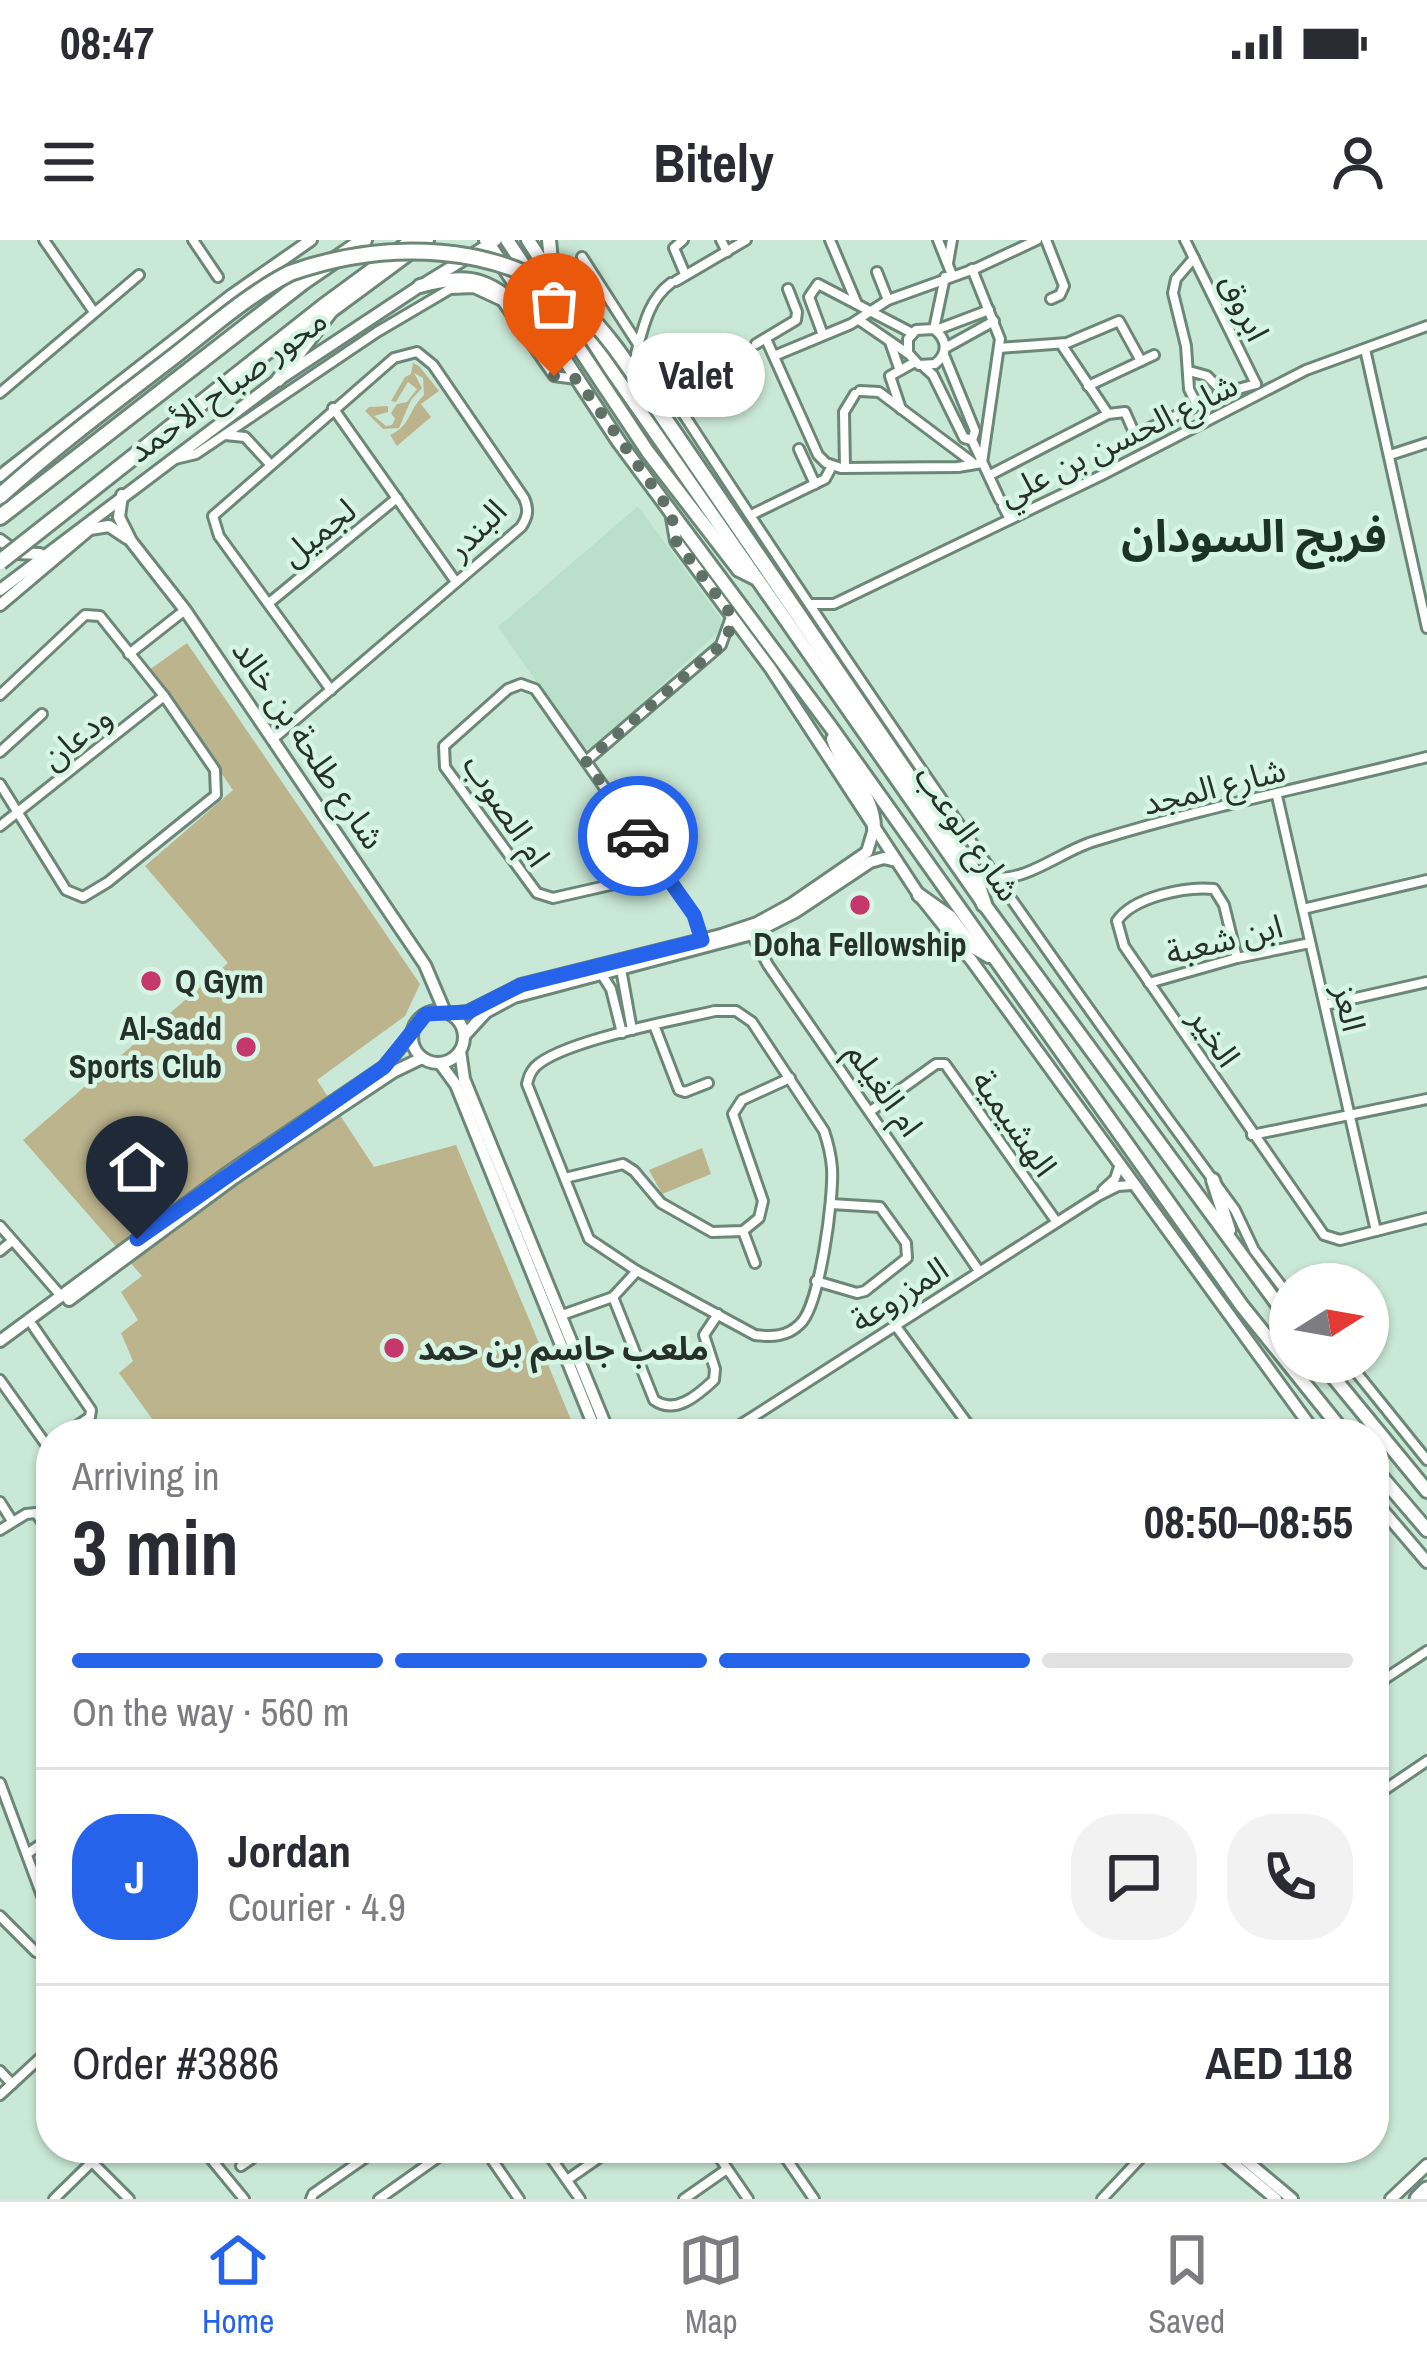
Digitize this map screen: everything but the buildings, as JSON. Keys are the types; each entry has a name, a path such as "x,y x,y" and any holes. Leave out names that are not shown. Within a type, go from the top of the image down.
{"highway":[{"name":"محور صباح الأحمد","path":"0,517 364,240"},
{"name":"محور صباح الأحمد","path":"0,562 323,307 423,241"},
{"path":"0,492 270,284 310,264 370,248 417,244 467,251 532,276 594,322 649,396 972,869 984,904"},
{"path":"1418,2199 1427,2190"}],"main road":[{"name":"شارع الوعب","path":"528,240 610,368 984,904 1269,1293"},
{"path":"549,240 555,284"},
{"path":"278,380 331,311 423,241"},
{"name":"شارع الوعب","path":"490,241 577,379 671,512 830,726 1241,1306 1332,1419"},
{"path":"503,266 501,252 510,245 648,452 739,570 756,578"},
{"path":"420,286 459,278 483,281 549,335"},
{"path":"830,726 839,757 872,807 874,828"},
{"path":"919,895 950,917 972,946 992,957"},
{"path":"1213,1180 1237,1248"},
{"path":"1338,1383 1368,1419"},
{"path":"1321,1406 1328,1419"},
{"path":"1389,1444 1427,1490"},
{"path":"1389,1486 1427,1530"}],"street":[{"path":"44,240 94,312"},
{"path":"193,240 218,277"},
{"name":"محور صباح الأحمد","path":"3,472 311,240"},
{"path":"678,280 674,248 683,240"},
{"path":"721,240 727,252"},
{"path":"632,368 658,296 746,240"},
{"path":"830,240 857,304"},
{"path":"938,240 948,264"},
{"path":"952,240 935,329 975,431 977,462"},
{"path":"774,356 859,320 888,300 1041,240 1064,286 1060,296 1052,299"},
{"name":"ابروق","path":"1185,240 1261,394"},
{"name":"محور صباح الأحمد","path":"0,590 278,380 490,241"},
{"name":"شارع الوعب","path":"581,257 658,380 993,878 1238,1215 1269,1270"},
{"path":"1194,258 1176,279 1174,293 1189,389 1197,405"},
{"path":"971,269 994,321 999,347 977,462"},
{"path":"877,272 888,300"},
{"path":"1,391 139,275"},
{"path":"824,335 811,302 811,289 822,284 912,334"},
{"path":"168,460 196,454 396,320 441,292 459,287 496,296 554,376 577,379"},
{"path":"756,344 793,323 797,316 788,289"},
{"path":"795,307 811,302"},
{"path":"908,353 912,334 922,327 935,329 989,310"},
{"path":"859,320 933,375 964,438 972,440"},
{"path":"901,409 890,380 899,368 935,364 945,351 994,321"},
{"path":"999,347 1061,344 1119,321 1141,361"},
{"name":"شارع الحسن بن علي","path":"811,604 834,604 1319,364 1427,326"},
{"path":"766,339 818,455 832,466 958,467 977,462"},
{"path":"889,340 899,368"},
{"path":"1061,344 1108,414"},
{"path":"1365,349 1427,628"},
{"name":"البندر","path":"273,739 331,690 521,527 527,505 433,365 417,352 399,355 333,408 213,516 219,536 331,690"},
{"path":"1088,386 1154,355"},
{"path":"610,368 632,368 658,380"},
{"path":"1189,371 1208,376 1224,393"},
{"path":"990,476 1108,414 1125,412 1139,433 1224,393 1256,384"},
{"path":"845,468 844,412 858,393 879,392 977,462 990,476 1010,520"},
{"path":"333,408 457,582"},
{"path":"224,436 245,437 269,463"},
{"path":"1390,454 1427,443"},
{"path":"799,449 815,484"},
{"path":"751,515 827,477 832,466"},
{"path":"0,492 3,472"},
{"name":"شارع طلحة بن خالد","path":"122,495 119,517 131,542"},
{"name":"لجميل","path":"269,603 397,498"},
{"name":"شارع الوعب","path":"671,512 676,541 753,642 919,895 1305,1419"},
{"name":"شارع طلحة بن خالد","path":"0,604 94,527 114,528 131,542 185,610 273,739 425,965 448,1013"},
{"path":"0,540 17,553 45,553"},
{"path":"825,625 834,604"},
{"path":"129,654 185,610"},
{"path":"586,761 721,645 729,631 730,613"},
{"path":"0,694 85,615 100,616 215,770 216,795 83,897 66,890 0,784"},
{"path":"721,645 753,642"},
{"name":"ام الصوب","path":"664,873 553,898 537,893 446,766 442,752 447,740 508,689 521,684 535,688 694,915 703,944"},
{"name":"ودعان","path":"0,826 164,696"},
{"path":"0,752 42,714"},
{"name":"شارع المجد","path":"993,878 1018,877 1090,842 1427,757"},
{"name":"العز","path":"1277,796 1376,1232"},
{"path":"751,930 867,852 874,828"},
{"path":"603,1419 464,1079 460,1051 464,1036 486,1012 514,997 751,930 795,912 870,862 896,861"},
{"path":"1010,902 1018,877"},
{"path":"1303,909 1427,880"},
{"name":"الخير","path":"1237,958 1224,904 1214,890 1194,888 1137,904 1121,914 1117,931 1149,983 1327,1238 1336,1241 1427,1218"},
{"name":"ام الغيلم","path":"751,930 764,958 980,1271"},
{"name":"ابن شعبة","path":"1149,983 1310,943"},
{"path":"0,1346 33,1326 220,1179 384,1067 426,1014 468,1012 521,985 703,944"},
{"path":"621,969 619,998 627,1032"},
{"path":"601,974 619,998"},
{"path":"1324,1005 1427,982"},
{"path":"433,983 414,1028 414,1047 422,1058 440,1063 456,1085 591,1419"},
{"path":"715,1011 736,1011 752,1022 824,1131 832,1166 831,1204 816,1282 806,1318 783,1335 755,1335 637,1271 589,1238 529,1094 530,1074 537,1065 560,1054 627,1032 715,1011"},
{"path":"448,1013 464,1036"},
{"path":"654,1025 679,1090 685,1093 708,1083"},
{"path":"440,1063 460,1051"},
{"path":"0,1346 234,1178 393,1072 422,1058"},
{"name":"الهشيمية","path":"872,1110 936,1064 945,1064 1056,1222"},
{"path":"565,1178 623,1164 661,1203 712,1232 743,1231 759,1218 763,1201 734,1114 742,1100 790,1078"},
{"path":"1252,1135 1427,1099"},
{"name":"المزروعة","path":"1099,1196 1119,1167"},
{"name":"المزروعة","path":"749,1419 1056,1222 1118,1186 1132,1185"},
{"path":"816,1282 865,1291 908,1258 906,1244 880,1207 831,1204"},
{"path":"0,1226 64,1299"},
{"path":"743,1231 754,1263"},
{"path":"0,1251 12,1241"},
{"path":"562,1315 613,1297 637,1271"},
{"path":"613,1297 654,1400 668,1407 679,1406 715,1381 704,1335 718,1314"},
{"path":"896,1325 965,1419"},
{"path":"33,1326 92,1409 87,1419"},
{"path":"0,1380 36,1430"},
{"path":"1365,1383 1427,1460"},
{"path":"0,1502 12,1521"},
{"path":"0,1530 36,1514"},
{"path":"1389,1518 1427,1562"},
{"path":"1389,1676 1427,1652"},
{"path":"1389,1787 1427,1761"},
{"path":"0,1783 36,1879"},
{"path":"27,1854 36,1848"},
{"path":"0,1916 36,1952"},
{"path":"0,2095 36,2062"},
{"path":"0,2071 12,2084"},
{"path":"54,2199 89,2163"},
{"path":"103,2163 129,2199"},
{"path":"214,2163 244,2199"},
{"path":"241,2166 245,2163"},
{"path":"311,2199 357,2163"},
{"path":"379,2199 430,2163"},
{"path":"494,2163 519,2199"},
{"path":"555,2163 580,2199"},
{"path":"567,2180 591,2163"},
{"path":"723,2163 748,2199"},
{"path":"789,2163 814,2199"},
{"path":"1102,2199 1136,2163"},
{"path":"1233,2163 1276,2199"},
{"path":"1249,2163 1292,2199"},
{"path":"1391,2199 1427,2165"},
{"path":"684,2199 727,2169"}],"shaded area":[{"path":"413,363 439,391 421,404 431,417 397,446 390,435 402,427 424,395 423,378 414,373 422,388 399,428 383,429 365,411 388,406 388,412 374,416 392,425 391,413 397,404 407,402 417,389 408,382 396,402 391,401 411,374"},
{"path":"638,506 721,619 719,631 593,749 583,748 498,627"},
{"name":"Al-Sadd Sports Club","path":"187,643 420,984 405,1016 317,1080 374,1167 456,1145 571,1419 152,1419 119,1373 133,1361 121,1333 138,1320 121,1292 142,1276 23,1140 228,963 145,866 233,790 149,670"},
{"path":"702,1148 711,1174 662,1194 649,1170"}],"way so far":[{"path":"554,376 577,379 671,512 676,541 730,613 729,631 721,645 586,761 638,836"}],"place":[{"name":"Valet","path":"554,376"},
{"name":"Doha Fellowship","path":"860,905"},
{"name":"Q Gym","path":"151,981"},
{"name":"Al-Sadd Sports Club","path":"246,1047"},
{"name":"ملعب جاسم بن حمد","path":"394,1348"}],"district":[{"name":"فريج السودان","path":"1254,535"}],"route":[{"path":"137,1239 384,1067 426,1014 468,1012 521,985 702,940 694,915 638,836"}]}
